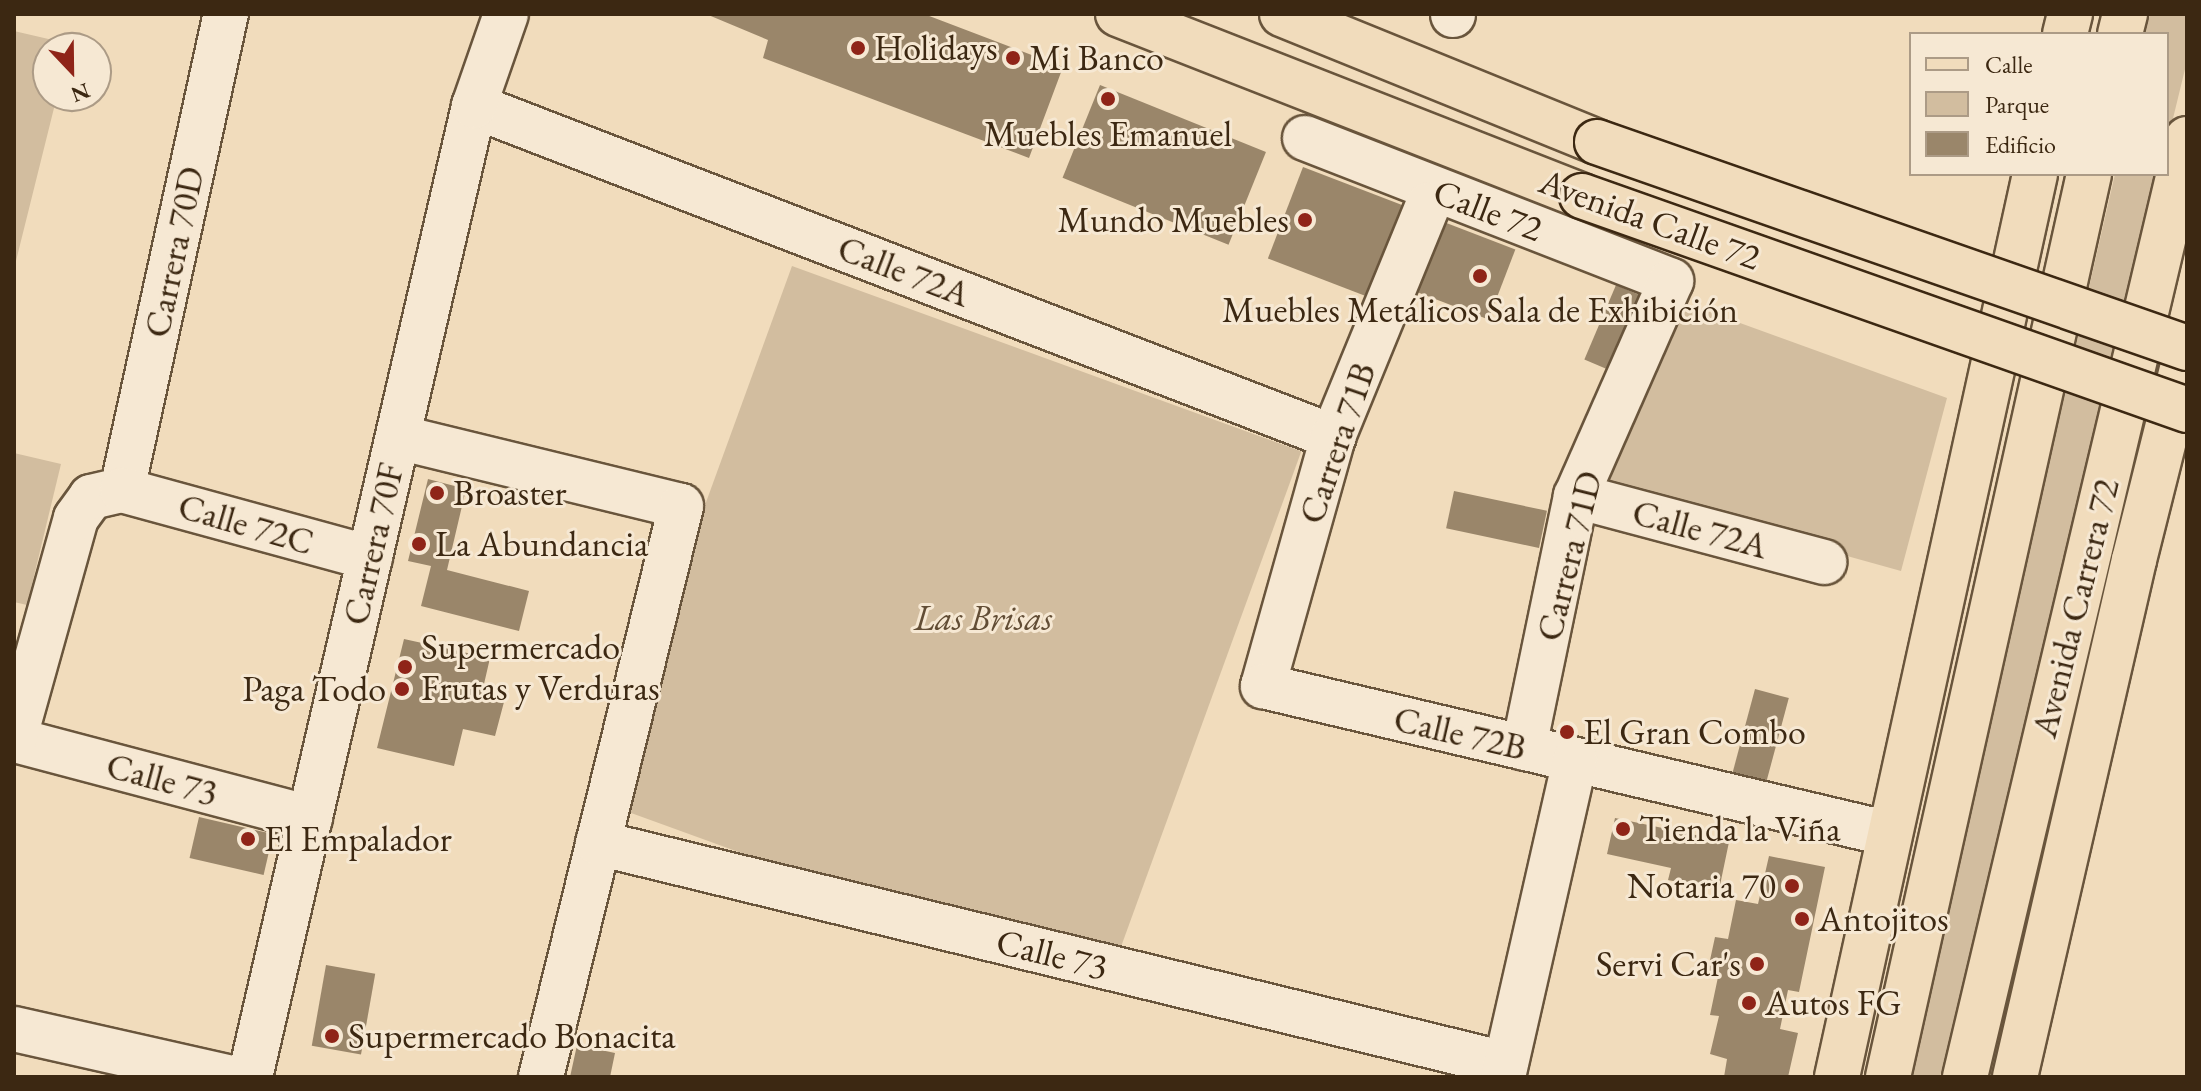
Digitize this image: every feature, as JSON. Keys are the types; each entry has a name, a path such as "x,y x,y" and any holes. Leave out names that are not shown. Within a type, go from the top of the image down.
{"main road":[{"name":"Avenida Calle 72","path":"1118,14 1582,196 2187,410"},
{"name":"Avenida Calle 72","path":"1282,14 1597,142 2187,349"},
{"name":"Avenida Carrera 72","path":"1965,1077 2010,876 2187,139"},
{"path":"1842,1057 2035,176"},
{"path":"1888,1077 2089,176"},
{"name":"Avenida Carrera 72","path":"2015,1077 2134,560 2187,349"},
{"path":"1842,1057 1921,928"}],"street":[{"name":"Carrera 70D","path":"122,490 226,14"},
{"name":"Carrera 70F","path":"250,1077 474,106 506,14"},
{"name":"Calle 72A","path":"474,106 1333,437"},
{"name":"Calle 72","path":"1305,138 1671,281"},
{"name":"Carrera 71B","path":"1263,686 1333,437 1428,205"},
{"name":"Carrera 71D","path":"1524,748 1576,496 1671,281"},
{"path":"398,437 681,506 541,1077"},
{"name":"Calle 72C","path":"122,490 370,558"},
{"path":"14,740 76,518 91,497 122,490"},
{"name":"Calle 72A","path":"1576,496 1824,562"},
{"name":"Calle 72B","path":"1263,686 1890,834"},
{"name":"Calle 73","path":"14,740 310,818"},
{"path":"1504,1071 1575,760"},
{"name":"Calle 73","path":"598,843 1504,1071"},
{"path":"14,1029 69,1060 227,1077"}],"green space":[{"path":"2150,14 2187,14 2187,61 2169,135 2169,32 2146,32"},
{"path":"14,31 32,35 32,112 53,112 14,269"},
{"path":"2115,176 2159,176 1940,1077 1912,1077 1946,912"},
{"name":"Las Brisas","path":"792,266 1301,451 1107,986 597,801"},
{"path":"1685,303 1947,398 1901,571 1600,487"},
{"path":"14,453 61,464 27,605 14,602"}],"building":[{"path":"706,14 924,14 1063,67 1029,158 763,58 768,40"},
{"path":"1100,85 1266,152 1229,245 1063,178"},
{"path":"1303,167 1415,210 1380,301 1268,258"},
{"path":"1436,219 1515,249 1488,319 1409,289"},
{"path":"1616,285 1652,300 1620,375 1584,360"},
{"path":"428,479 466,489 447,570 529,591 519,631 421,606 431,566 408,561"},
{"path":"1454,491 1547,511 1539,548 1446,528"},
{"path":"404,639 490,658 481,697 504,702 495,736 463,729 454,766 377,748"},
{"path":"1755,689 1789,698 1766,784 1732,775"},
{"path":"199,817 273,834 264,875 190,858"},
{"path":"1615,818 1729,842 1719,890 1668,880 1671,868 1607,854"},
{"path":"1769,856 1825,867 1799,992 1788,990 1780,1029 1798,1033 1788,1077 1724,1077 1727,1059 1710,1054 1719,1016 1710,1015 1718,977 1707,974 1715,937 1728,939 1736,900 1758,904"},
{"path":"326,965 375,974 361,1054 312,1046"},
{"path":"577,1045 615,1053 610,1077 570,1077"}],"place":[{"name":"Holidays","path":"858,48"},
{"name":"Mi Banco","path":"1013,58"},
{"name":"Muebles Emanuel","path":"1108,99"},
{"name":"Mundo Muebles","path":"1305,220"},
{"name":"Muebles Metálicos Sala de Exhibición","path":"1480,276"},
{"name":"Broaster","path":"437,493"},
{"name":"La Abundancia","path":"419,544"},
{"name":"Supermercado Frutas y Verduras","path":"405,667"},
{"name":"Paga Todo","path":"402,689"},
{"name":"El Gran Combo","path":"1567,732"},
{"name":"Tienda la Viña","path":"1623,829"},
{"name":"El Empalador","path":"248,839"},
{"name":"Notaria 70","path":"1792,886"},
{"name":"Antojitos","path":"1802,919"},
{"name":"Servi Car's","path":"1757,964"},
{"name":"Autos FG","path":"1749,1003"},
{"name":"Supermercado Bonacita","path":"332,1036"}]}
